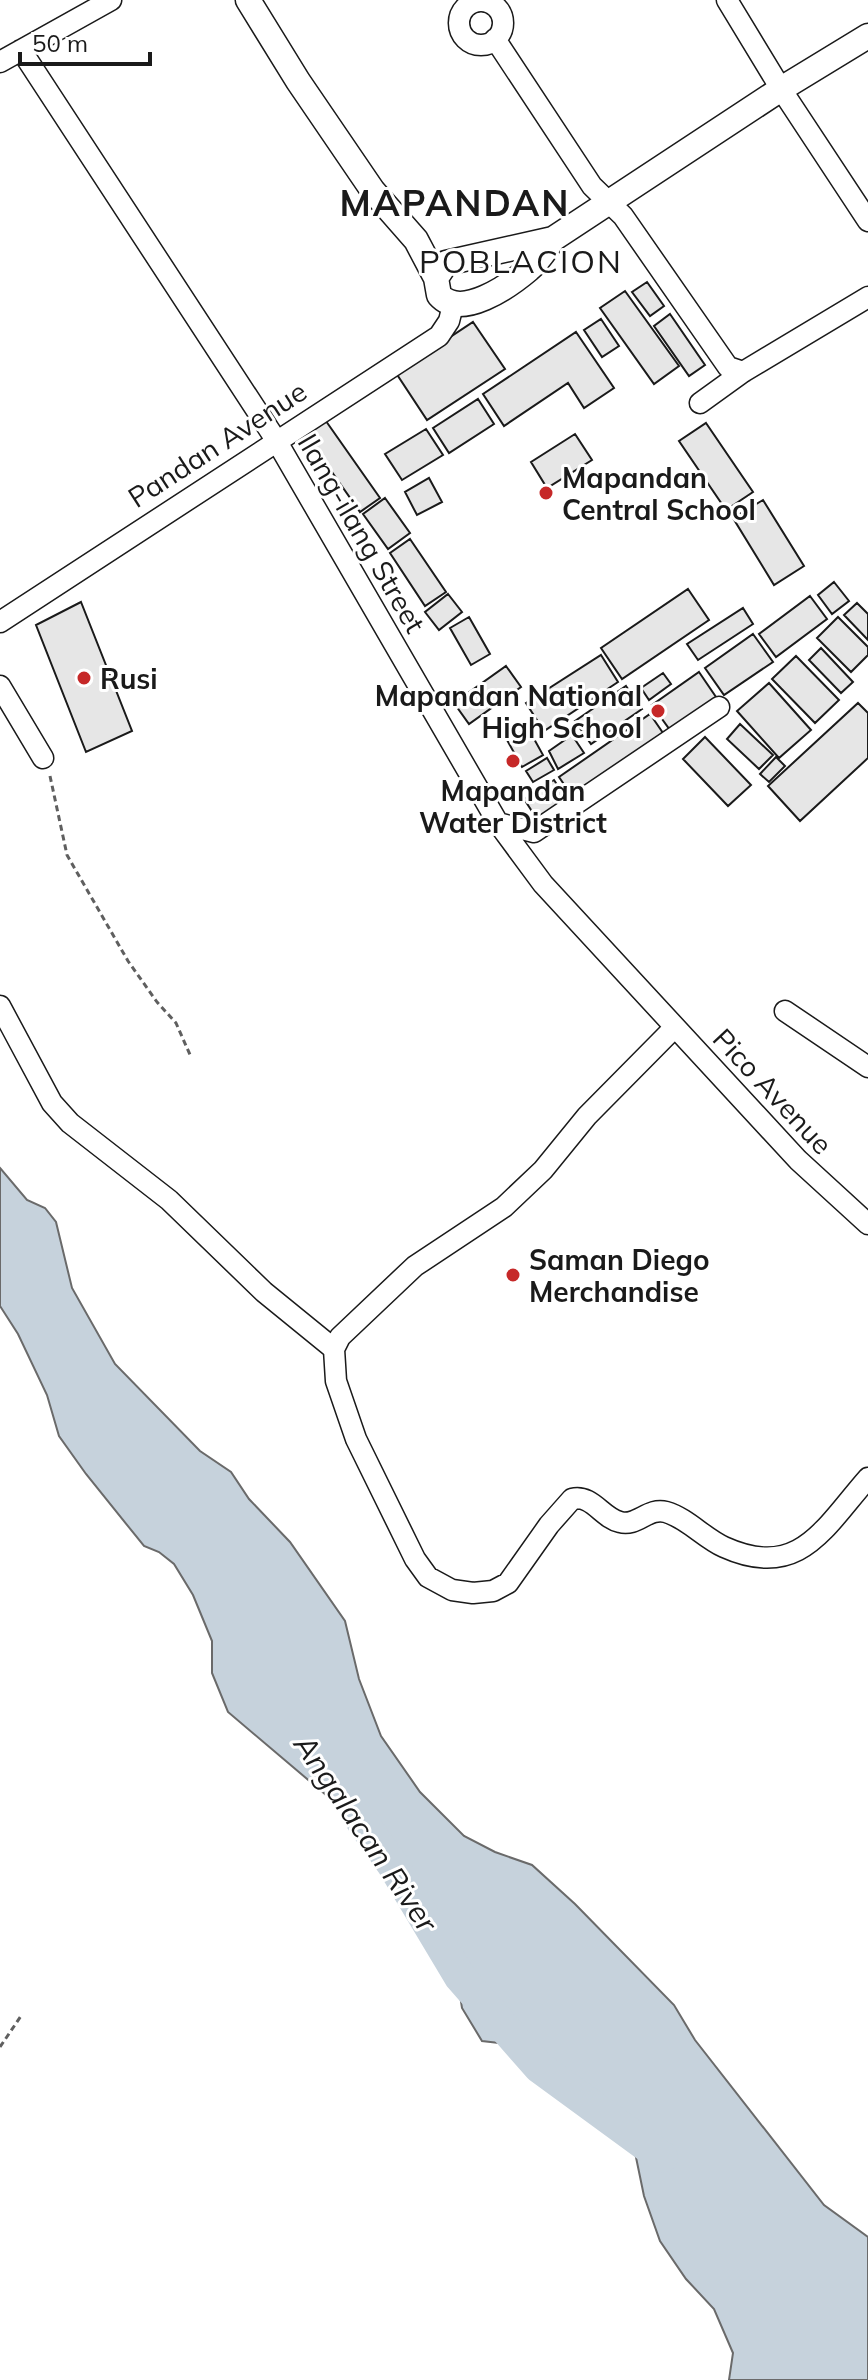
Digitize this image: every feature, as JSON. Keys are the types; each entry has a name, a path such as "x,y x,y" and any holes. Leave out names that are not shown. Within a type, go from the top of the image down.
{"main road":[{"path":"248,0 298,81 373,191 416,240 449,266"},
{"path":"449,266 439,295 461,304 492,293 529,269 553,239 781,89 868,36"},
{"path":"449,266 553,239"},
{"name":"Pandan Avenue","path":"449,266 476,267 481,278 478,295 461,304"}],"street":[{"path":"0,62 111,0"},
{"path":"727,0 868,221"},
{"path":"469,2 507,5 503,25 495,39 481,44 466,39 461,33 459,18 469,2"},
{"path":"495,39 592,186 623,216 728,367 743,372"},
{"name":"Ilang-ilang Street","path":"21,50 276,440 498,823 543,884 675,1027"},
{"path":"700,403 743,372 868,297"},
{"name":"Pandan Avenue","path":"0,622 439,336 461,304"},
{"path":"0,686 43,758"},
{"path":"498,823 534,832 719,707"},
{"path":"0,1006 52,1103 70,1123 169,1200 264,1292 334,1349"},
{"path":"785,1011 868,1067"},
{"path":"675,1027 587,1116 543,1170 504,1207 415,1266 340,1337 334,1349 336,1381 356,1439 407,1544 428,1577 452,1590 473,1593 493,1591 508,1583 549,1525 572,1499 584,1498 617,1522 624,1523 653,1511 661,1511 723,1546 748,1555 779,1559 795,1554 811,1542 868,1478"},
{"name":"Pico Avenue","path":"675,1027 798,1160 868,1224"}],"path":[{"path":"43,758 50,776 67,855 128,961 176,1023 191,1057"},
{"path":"0,2047 21,2016"}],"water":[{"path":"0,1168 27,1200 45,1208 56,1222 72,1288 115,1364 200,1451 231,1472 249,1499 290,1542 345,1621 359,1679 381,1736 420,1792 464,1836 495,1852 532,1865 575,1904 674,2005 695,2040 824,2205 868,2237 868,2380 729,2380 733,2353 714,2309 686,2279 660,2241 644,2196 632,2138 606,2101 535,2047 482,2041 462,2008 455,1963 421,1921 410,1900 406,1879 339,1806 228,1712 212,1673 212,1641 193,1595 174,1564 159,1552 144,1546 59,1436 47,1395 18,1334 0,1306"}],"building":[{"path":"647,282 664,306 650,316 632,292"},
{"path":"625,291 679,366 654,384 600,308"},
{"path":"670,314 705,365 689,376 654,326"},
{"path":"601,319 619,346 602,357 584,330"},
{"path":"473,322 505,369 427,420 396,373"},
{"path":"576,332 614,388 584,408 568,383 504,426 483,394"},
{"path":"478,399 494,424 449,453 433,428"},
{"path":"321,414 380,498 360,512 301,428"},
{"path":"706,423 753,492 726,510 679,441"},
{"path":"426,429 443,455 402,480 385,454"},
{"path":"575,434 592,460 547,488 531,462"},
{"path":"429,478 442,502 417,515 405,492"},
{"path":"385,498 410,533 388,549 363,514"},
{"path":"763,500 804,566 774,585 733,518"},
{"path":"410,539 446,592 425,606 390,553"},
{"path":"834,582 849,601 832,614 818,595"},
{"path":"688,589 709,620 622,679 601,648"},
{"path":"448,594 462,612 439,630 425,612"},
{"path":"810,596 827,619 776,657 759,634"},
{"name":"Rusi","path":"81,602 132,731 86,752 36,625"},
{"path":"857,603 868,614 868,640 844,615"},
{"path":"743,608 753,624 698,660 687,644"},
{"path":"469,617 490,654 471,665 450,628"},
{"path":"838,617 868,647 868,655 851,672 817,638"},
{"path":"753,634 773,662 724,695 705,668"},
{"path":"821,648 853,682 841,693 809,660"},
{"path":"601,655 618,682 544,731 526,703"},
{"path":"796,656 839,700 815,723 772,679"},
{"path":"506,666 521,687 469,724 454,703"},
{"path":"699,672 716,697 670,730 652,705"},
{"path":"663,673 671,684 649,700 641,688"},
{"path":"769,683 811,730 779,758 737,711"},
{"path":"626,686 642,709 591,744 575,721"},
{"path":"858,703 868,713 868,758 800,821 768,786"},
{"path":"650,714 663,733 572,796 559,777"},
{"path":"740,724 773,755 759,769 727,739"},
{"path":"528,728 543,755 522,767 507,740"},
{"path":"572,735 584,753 558,769 549,751"},
{"path":"705,737 751,785 728,806 683,759"},
{"path":"776,757 785,766 769,782 760,774"},
{"path":"547,758 554,770 533,782 526,771"},
{"path":"554,780 567,800 537,819 524,799"}],"waterway":[{"name":"Angalacan River","path":"361,1820 393,1865 460,1977 539,2067 662,2157"}],"place":[{"name":"Mapandan Central School","path":"546,493"},
{"name":"Rusi","path":"84,678"},
{"name":"Mapandan National High School","path":"658,711"},
{"name":"Mapandan Water District","path":"513,761"},
{"name":"Saman Diego Merchandise","path":"513,1275"}],"district":[{"name":"MAPANDAN","path":"455,202"},
{"name":"POBLACION","path":"521,261"}]}
